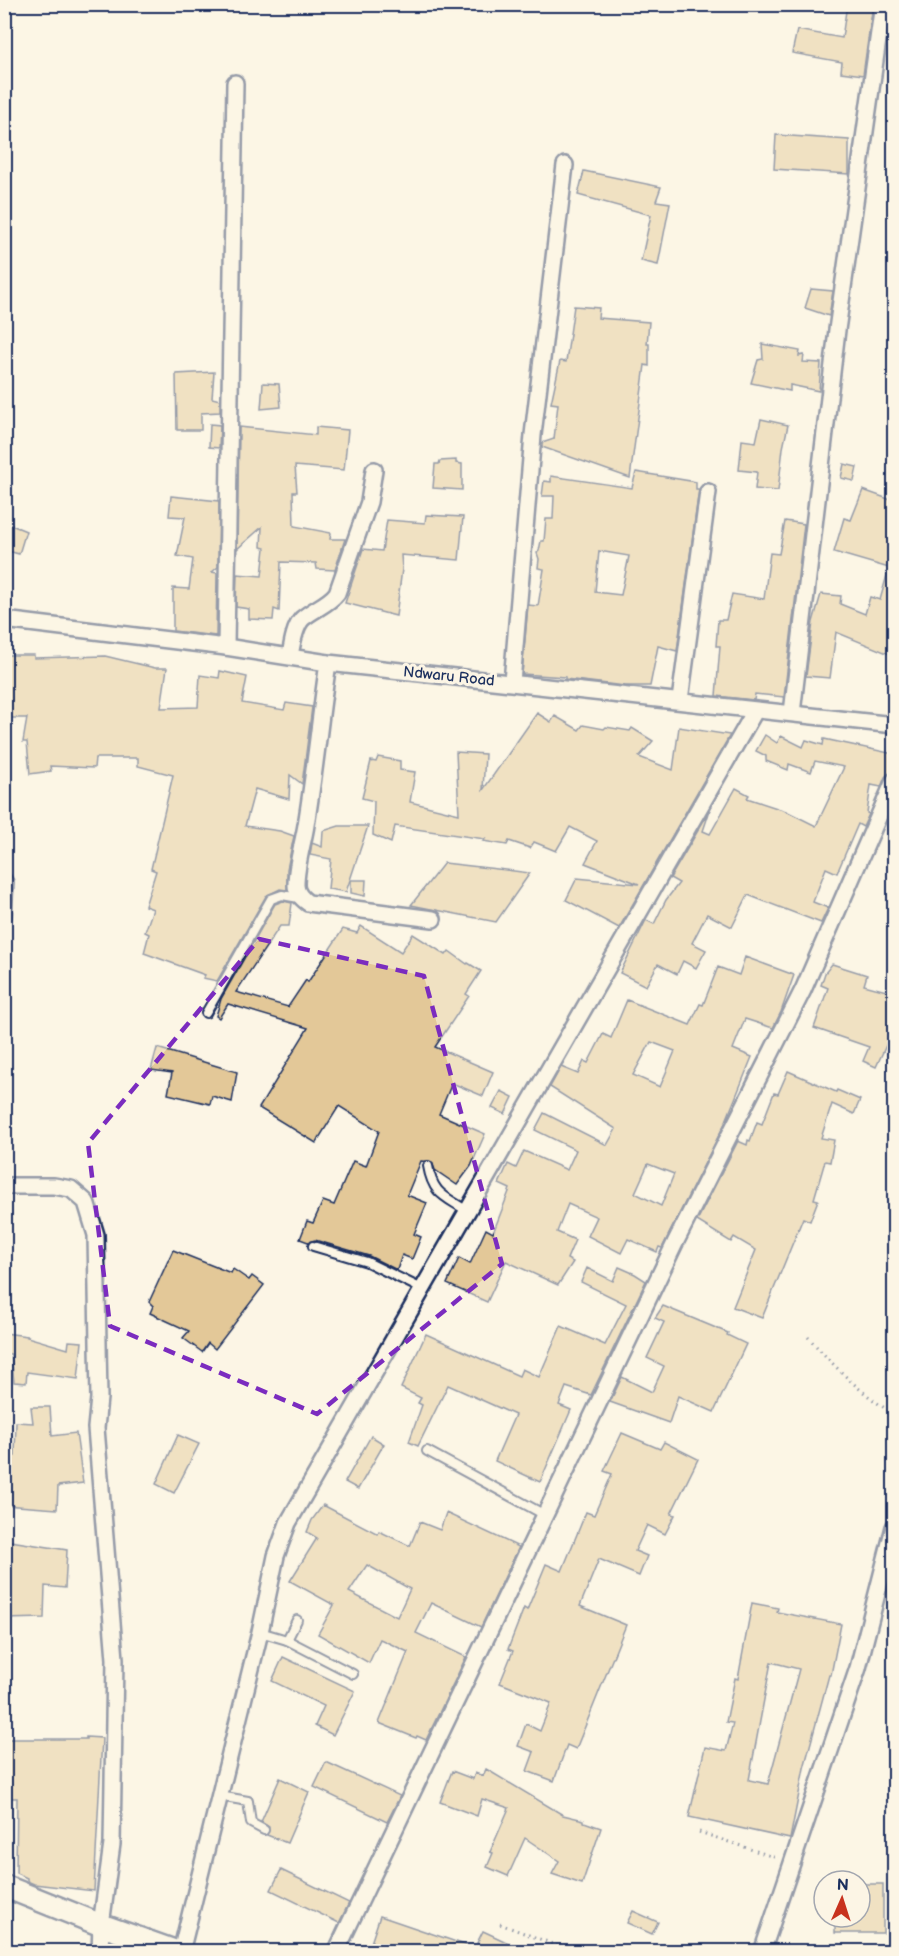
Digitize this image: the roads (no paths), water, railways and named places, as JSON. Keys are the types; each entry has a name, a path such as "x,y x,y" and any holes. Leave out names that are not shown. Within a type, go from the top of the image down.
{"main road":[{"path":"4,1886 101,1925 179,1952"}],"street":[{"path":"792,713 837,330 883,4"},
{"path":"226,647 235,83"},
{"path":"512,682 534,435 565,165"},
{"path":"290,656 302,620 337,593 369,502 374,470"},
{"path":"680,700 708,492"},
{"name":"Ndwaru Road","path":"4,620 226,647 328,663 894,725"},
{"path":"328,663 296,887 301,898 308,903 433,919"},
{"path":"179,1952 260,1632 276,1556 288,1523 755,711"},
{"path":"336,1952 675,1243 803,990 894,781"},
{"path":"4,1186 54,1186 71,1189 86,1202 96,1235 99,1398 96,1428 115,1659 112,1844 101,1925 100,1952"},
{"path":"762,1952 858,1668 894,1527"}],"lane":[{"path":"4,874 9,882 7,917"},
{"path":"206,1013 271,899 282,895 301,898"},
{"path":"428,1166 432,1183 438,1191 467,1210"},
{"path":"313,1246 367,1262 422,1288"},
{"path":"428,1451 545,1515"},
{"path":"287,1640 297,1620"},
{"path":"260,1632 287,1640 352,1674"},
{"path":"218,1796 248,1801 252,1823 264,1830"}]}
